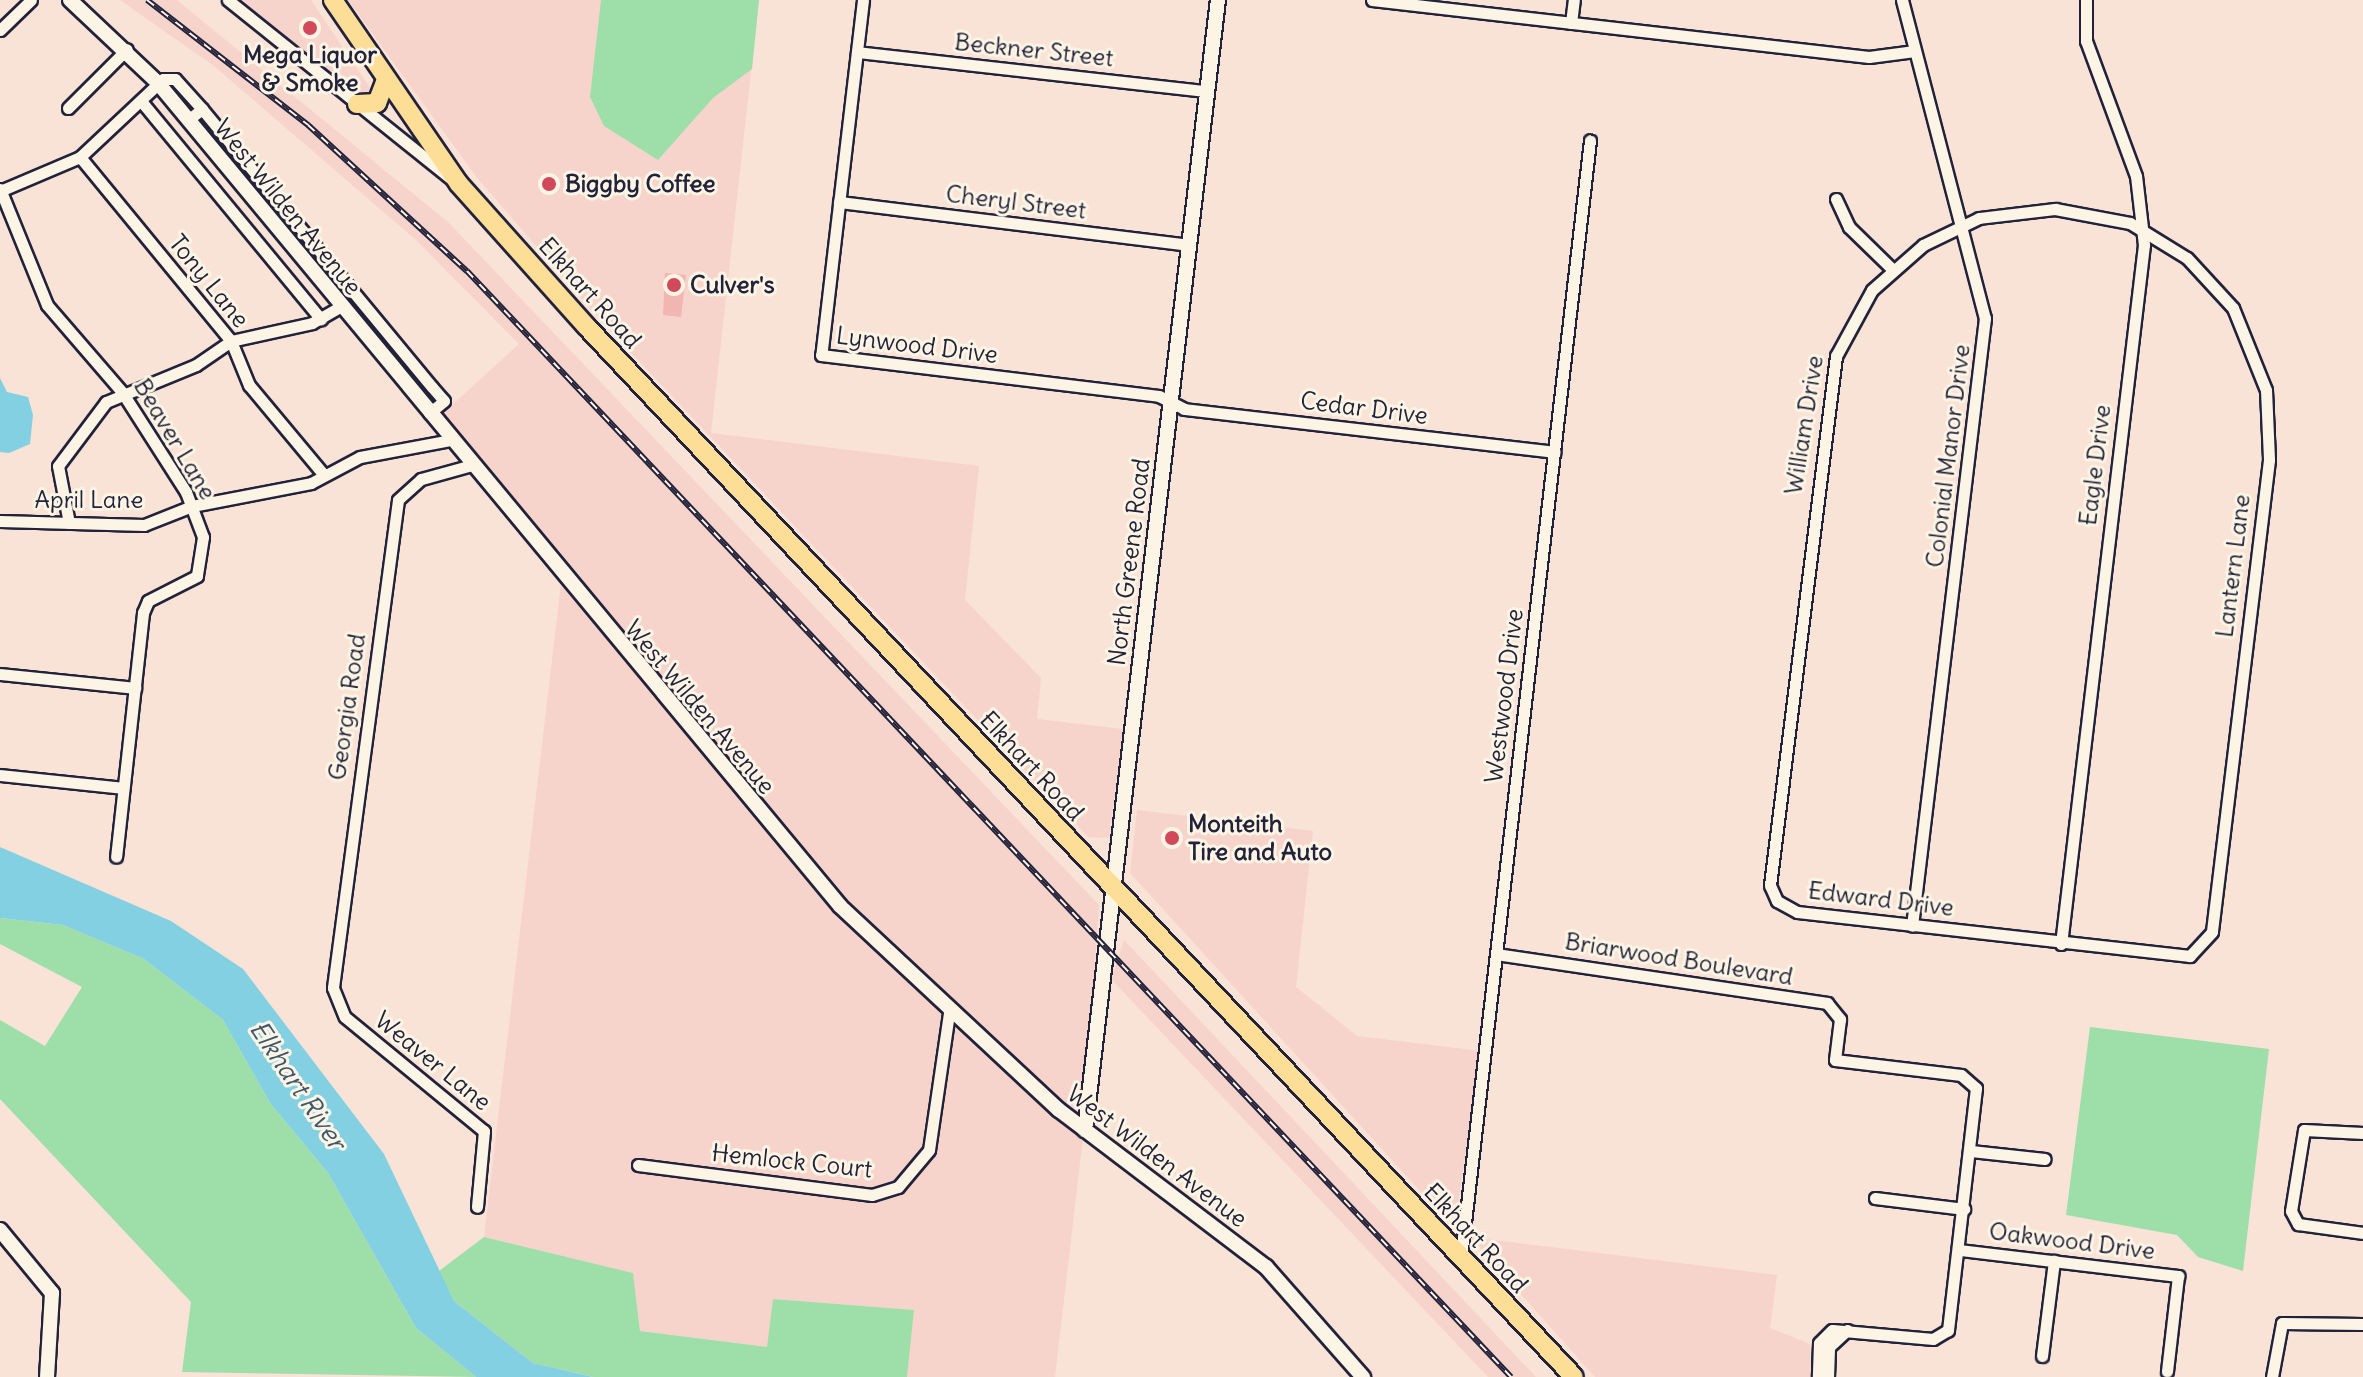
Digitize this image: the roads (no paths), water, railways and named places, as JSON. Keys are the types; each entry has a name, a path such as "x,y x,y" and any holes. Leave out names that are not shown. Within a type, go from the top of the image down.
{"highway":[{"name":"Elkhart Road","path":"333,0 459,184 1114,889 1574,1377"},
{"path":"357,104 377,103 386,80"}],"street":[{"path":"0,30 31,0"},
{"name":"West Wilden Avenue","path":"70,0 127,49 158,83 804,866 949,1013 1085,1130 1266,1267 1363,1377"},
{"path":"79,0 89,14"},
{"path":"228,0 459,184"},
{"name":"Lynwood Drive","path":"863,0 821,355 1169,401"},
{"name":"North Greene Road","path":"1085,1130 1218,0"},
{"path":"1372,0 1869,57 1915,51"},
{"path":"1571,23 1574,0"},
{"name":"Colonial Manor Drive","path":"1902,0 1961,225 1985,331 1912,926"},
{"name":"Eagle Drive","path":"2061,944 2145,230 2136,176 2086,41 2086,0"},
{"path":"68,108 127,49"},
{"name":"Beckner Street","path":"857,52 1207,91"},
{"path":"0,190 80,157 158,83 175,79 444,401 429,413"},
{"path":"141,101 321,319"},
{"path":"188,120 202,109"},
{"name":"Westwood Drive","path":"1461,1257 1590,140"},
{"name":"Tony Lane","path":"80,157 231,341 249,385 324,475"},
{"name":"Beaver Lane","path":"0,190 47,305 122,392 192,506 202,567 191,582 145,605 116,857"},
{"path":"1836,199 1849,227 1892,269"},
{"name":"Cheryl Street","path":"839,202 1188,245"},
{"name":"William Drive","path":"1798,635 1833,366 1857,312 1892,269 1961,225 2055,209 2145,230"},
{"name":"Lantern Lane","path":"2145,230 2187,258 2233,308 2261,367 2270,417 2212,932 2201,951"},
{"path":"311,269 324,259"},
{"path":"69,523 57,482 60,459 93,415 122,392 196,365 231,341 321,319 341,306"},
{"name":"Cedar Drive","path":"1169,401 1184,409 1555,452"},
{"name":"April Lane","path":"0,521 144,525 192,506 300,487 360,457 451,440"},
{"name":"Georgia Road","path":"335,1004 398,500 421,479 472,465"},
{"name":"Edward Drive","path":"1798,635 1769,872 1773,896 1797,912 2177,957 2201,951"},
{"path":"0,674 135,688"},
{"path":"0,775 123,788"},
{"name":"Briarwood Boulevard","path":"1496,954 1827,1003 1840,1019 1835,1060 1969,1080 1978,1097 1951,1323 1940,1337 1848,1330"},
{"name":"Weaver Lane","path":"335,1004 484,1131 477,1207"},
{"name":"Hemlock Court","path":"638,1165 872,1195 898,1187 929,1150 949,1013"},
{"path":"2363,1133 2304,1130 2291,1211 2298,1224 2363,1233"},
{"path":"1971,1151 2045,1159"},
{"path":"1875,1198 1964,1209"},
{"path":"0,1230 52,1293 47,1377"},
{"name":"Oakwood Drive","path":"1960,1250 2178,1276 2167,1371"},
{"path":"2042,1356 2054,1261"},
{"path":"2272,1377 2282,1323 2363,1324"},
{"path":"1818,1377 1822,1335 1848,1330"},
{"path":"1828,1377 1829,1347 1848,1330"}],"water":[{"path":"0,378 7,392 28,397 33,415 30,444 9,453 0,452"},
{"name":"Elkhart River","path":"0,847 171,921 243,969 384,1154 454,1301 533,1363 593,1377 476,1377 416,1328 328,1173 270,1103 223,1020 144,959 63,925 0,918"}],"railway":[{"path":"147,0 308,125 467,271 1511,1377"}],"place":[{"name":"Mega Liquor & Smoke","path":"310,28"},
{"name":"Biggby Coffee","path":"549,184"},
{"name":"Culver's","path":"674,285"},
{"name":"Monteith Tire and Auto","path":"1172,838"}]}
